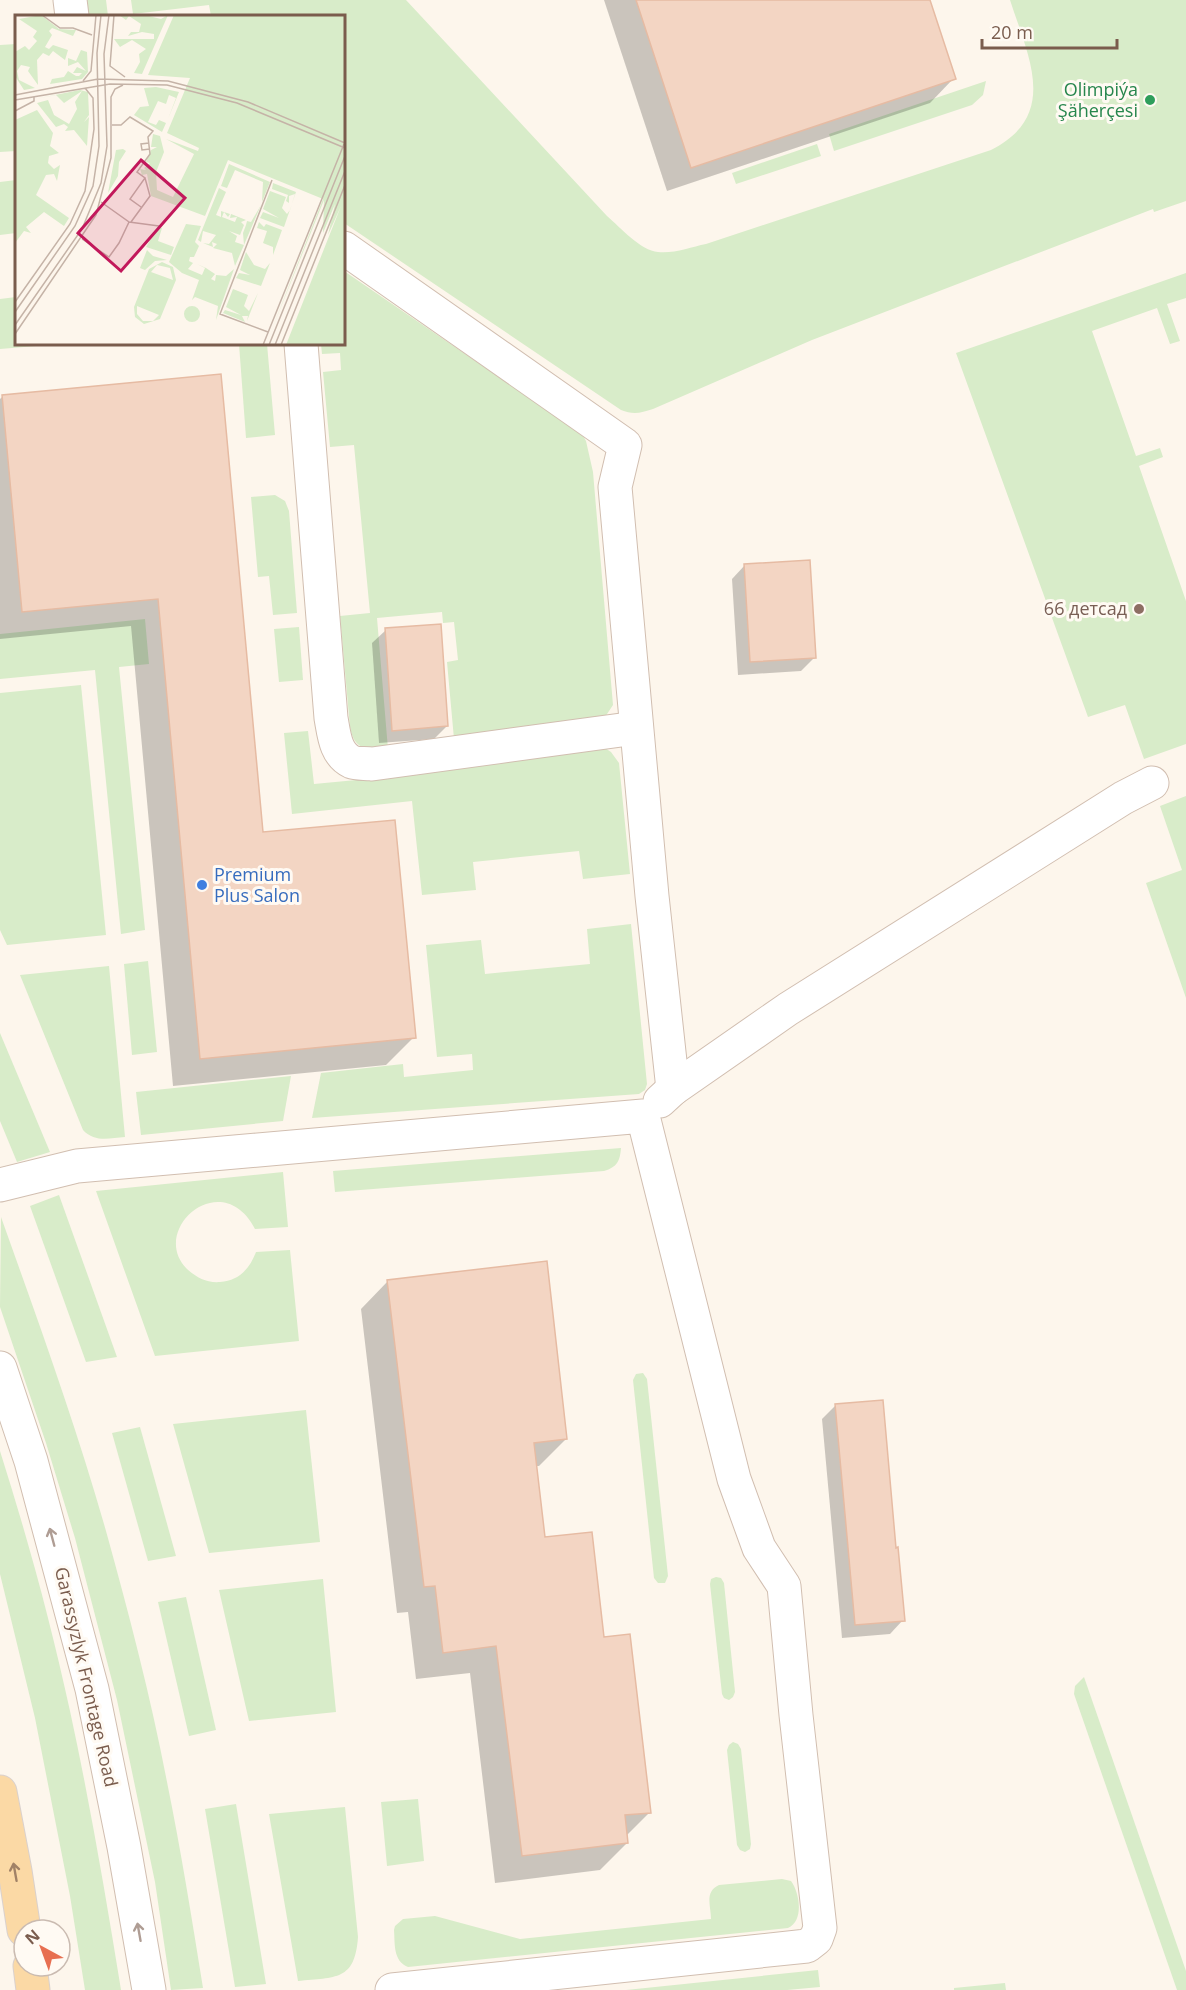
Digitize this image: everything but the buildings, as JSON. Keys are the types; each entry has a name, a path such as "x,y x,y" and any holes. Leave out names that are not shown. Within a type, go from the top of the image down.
{"main road":[{"path":"0,1792 22,1918"}],"street":[{"path":"70,0 72,15"},
{"path":"345,249 626,445 615,487 652,896 674,1089"},
{"path":"301,345 331,718 334,739 340,753 352,762 372,764 636,728"},
{"path":"0,1185 77,1166 643,1116 674,1089 788,1009 1123,798 1152,783"},
{"path":"393,1990 807,1946 816,1939 820,1928 784,1586 759,1548 734,1479 643,1116"},
{"name":"Garassyzlyk Frontage Road","path":"0,1368 31,1461 92,1689 124,1847 149,1990"}],"green space":[{"path":"84,0 106,0 108,15 85,15"},
{"path":"131,0 406,0 607,216 645,248 664,252 706,244 991,150 1012,136 1026,120 1032,102 1033,83 1030,63 1010,0 1186,0 1186,201 1154,212 1153,209 812,340 653,409 629,413 621,410 345,224 345,15 211,15 209,5 133,14"},
{"path":"15,44 15,151 0,152 0,45"},
{"path":"986,81 983,95 972,105 834,151 829,134"},
{"path":"817,144 821,156 736,184 732,173"},
{"path":"15,180 15,233 0,235 0,182"},
{"path":"345,272 582,434 586,441 593,472 613,705 605,717 454,739 447,662 458,660 454,622 443,623 442,612 377,618 388,749 368,749 355,741 350,727 340,616 370,613 354,445 330,447 323,372 341,370 340,353 322,354 321,345 345,345"},
{"name":"66 детсад","path":"1186,273 1186,298 1167,304 1180,341 1170,344 1157,308 1092,331 1136,456 1160,448 1163,457 1139,466 1186,601 1186,744 1144,759 1125,705 1088,717 956,353"},
{"path":"15,297 15,345 48,345 0,349 0,299"},
{"path":"239,345 267,345 275,435 246,438"},
{"path":"275,495 285,501 289,511 297,613 273,615 269,576 258,577 251,497"},
{"path":"145,619 149,664 119,667 145,930 121,934 95,670 0,679 0,634"},
{"path":"299,627 303,680 279,682 274,629"},
{"path":"81,685 106,935 7,945 0,930 0,693"},
{"path":"308,731 314,784 409,775 605,748 619,763 630,874 583,879 579,851 473,862 476,890 422,895 412,801 292,814 284,733"},
{"path":"1186,796 1186,998 1146,883 1182,870 1160,806"},
{"path":"631,924 647,1084 645,1090 639,1094 312,1118 321,1073 403,1064 404,1077 473,1070 472,1054 437,1057 426,945 481,940 485,974 590,964 587,929"},
{"path":"148,961 157,1052 132,1055 124,964"},
{"path":"109,966 125,1137 103,1139 93,1137 83,1130 20,975"},
{"path":"0,1033 50,1152 17,1162 0,1121"},
{"path":"291,1076 283,1121 141,1135 136,1092"},
{"path":"621,1148 617,1163 604,1171 335,1192 333,1171"},
{"path":"283,1172 288,1227 255,1229 241,1211 225,1203 209,1203 194,1210 183,1222 177,1237 177,1253 187,1269 195,1275 206,1281 220,1282 233,1279 243,1273 256,1252 290,1250 299,1341 155,1356 96,1191"},
{"path":"59,1195 117,1357 86,1362 30,1206"},
{"path":"1,1217 82,1452 123,1593 161,1751 182,1859 203,1988 171,1990 155,1882 117,1700 75,1538 0,1307"},
{"path":"643,1373 647,1379 668,1576 665,1583 658,1583 654,1578 633,1380 636,1374"},
{"path":"306,1410 320,1542 209,1553 173,1424"},
{"path":"140,1427 176,1556 148,1561 112,1433"},
{"path":"0,1451 20,1515 63,1678 91,1815 121,1990 85,1990 70,1896 35,1718 0,1574"},
{"path":"721,1578 724,1583 735,1692 729,1700 722,1694 710,1584 711,1579"},
{"path":"323,1579 336,1712 249,1721 219,1590"},
{"path":"186,1597 216,1730 189,1736 158,1602"},
{"path":"1084,1677 1186,1971 1186,1990 1177,1990 1074,1694 1075,1686"},
{"path":"733,1742 741,1749 751,1844 750,1849 745,1852 737,1845 727,1750"},
{"path":"418,1799 424,1861 387,1866 381,1802"},
{"path":"236,1804 266,1984 235,1987 205,1809"},
{"path":"345,1807 358,1937 356,1951 353,1962 341,1974 323,1979 298,1981 269,1814"},
{"path":"782,1879 791,1881 797,1892 799,1906 796,1919 788,1928 408,1967 400,1961 396,1951 394,1930 403,1919 435,1916 520,1939 711,1919 710,1895 711,1891 719,1885"},
{"path":"818,1970 820,1987 787,1990 626,1990"},
{"path":"1005,1983 1006,1990 954,1990 954,1988"}],"place":[{"name":"Olimpiýa Şäherçesi","path":"1150,100"},
{"name":"66 детсад","path":"1139,609"},
{"name":"Premium Plus Salon","path":"202,885"}]}
